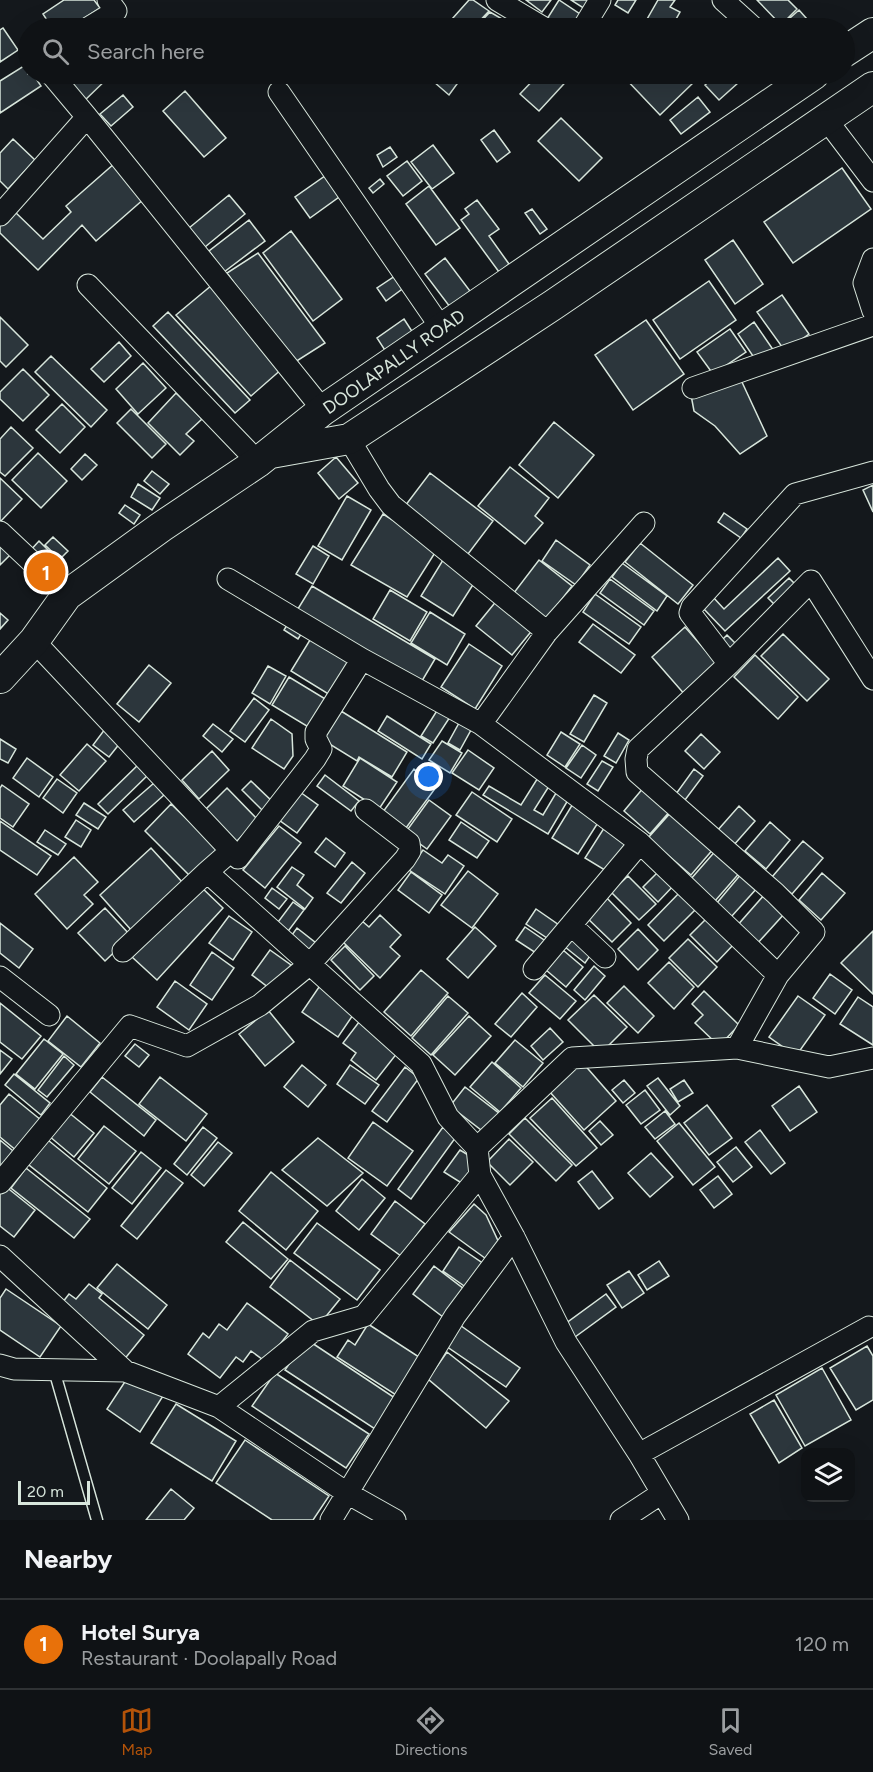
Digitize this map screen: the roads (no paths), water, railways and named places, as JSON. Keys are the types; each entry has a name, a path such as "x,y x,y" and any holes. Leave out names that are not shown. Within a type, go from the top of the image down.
{"main road":[{"path":"855,45 873,33"},
{"name":"DOOLAPALLY ROAD","path":"0,678 34,641 67,595 161,527 263,458 323,410 795,84"},
{"path":"263,458 349,439 553,305 873,87"}],"street":[{"path":"104,18 116,11 108,0"},
{"path":"496,0 527,18"},
{"path":"589,18 600,0"},
{"path":"723,0 743,18"},
{"path":"59,84 323,410"},
{"path":"279,92 441,329"},
{"path":"0,215 87,117"},
{"path":"826,119 873,181"},
{"path":"873,259 864,282 873,311"},
{"path":"88,285 263,458"},
{"path":"693,388 873,325"},
{"path":"349,439 379,489 392,505 548,632"},
{"path":"729,664 690,613 692,607 795,494 873,472"},
{"path":"481,724 548,632 644,523"},
{"path":"0,532 67,595"},
{"path":"228,579 362,659 481,724 640,843 778,975"},
{"path":"737,1048 778,975 814,932 775,893 637,772 638,749 729,664 811,581 873,679"},
{"path":"34,641 238,858 315,759 321,749 316,740 316,732 362,659"},
{"path":"0,1183 130,1026 187,1046 260,1005 310,964 405,859 410,850 409,843 366,810"},
{"path":"534,969 640,843"},
{"path":"123,951 231,851"},
{"path":"207,872 421,1064 447,1117 477,1148 480,1175 514,1237 566,1342 639,1454 678,1520"},
{"path":"571,925 605,957"},
{"path":"0,977 49,1015"},
{"path":"477,1148 572,1058 737,1048 830,1067 873,1058"},
{"path":"219,1407 313,1330 364,1316 480,1175"},
{"path":"331,1520 455,1316 514,1237"},
{"path":"0,1256 125,1371"},
{"path":"639,1454 868,1327"},
{"path":"0,1365 14,1369 125,1371 219,1407 347,1493 395,1520"},
{"path":"621,1520 662,1493"}],"lane":[{"path":"54,1370 97,1520"}],"place":[{"name":"Hotel Surya","path":"46,572"}]}
